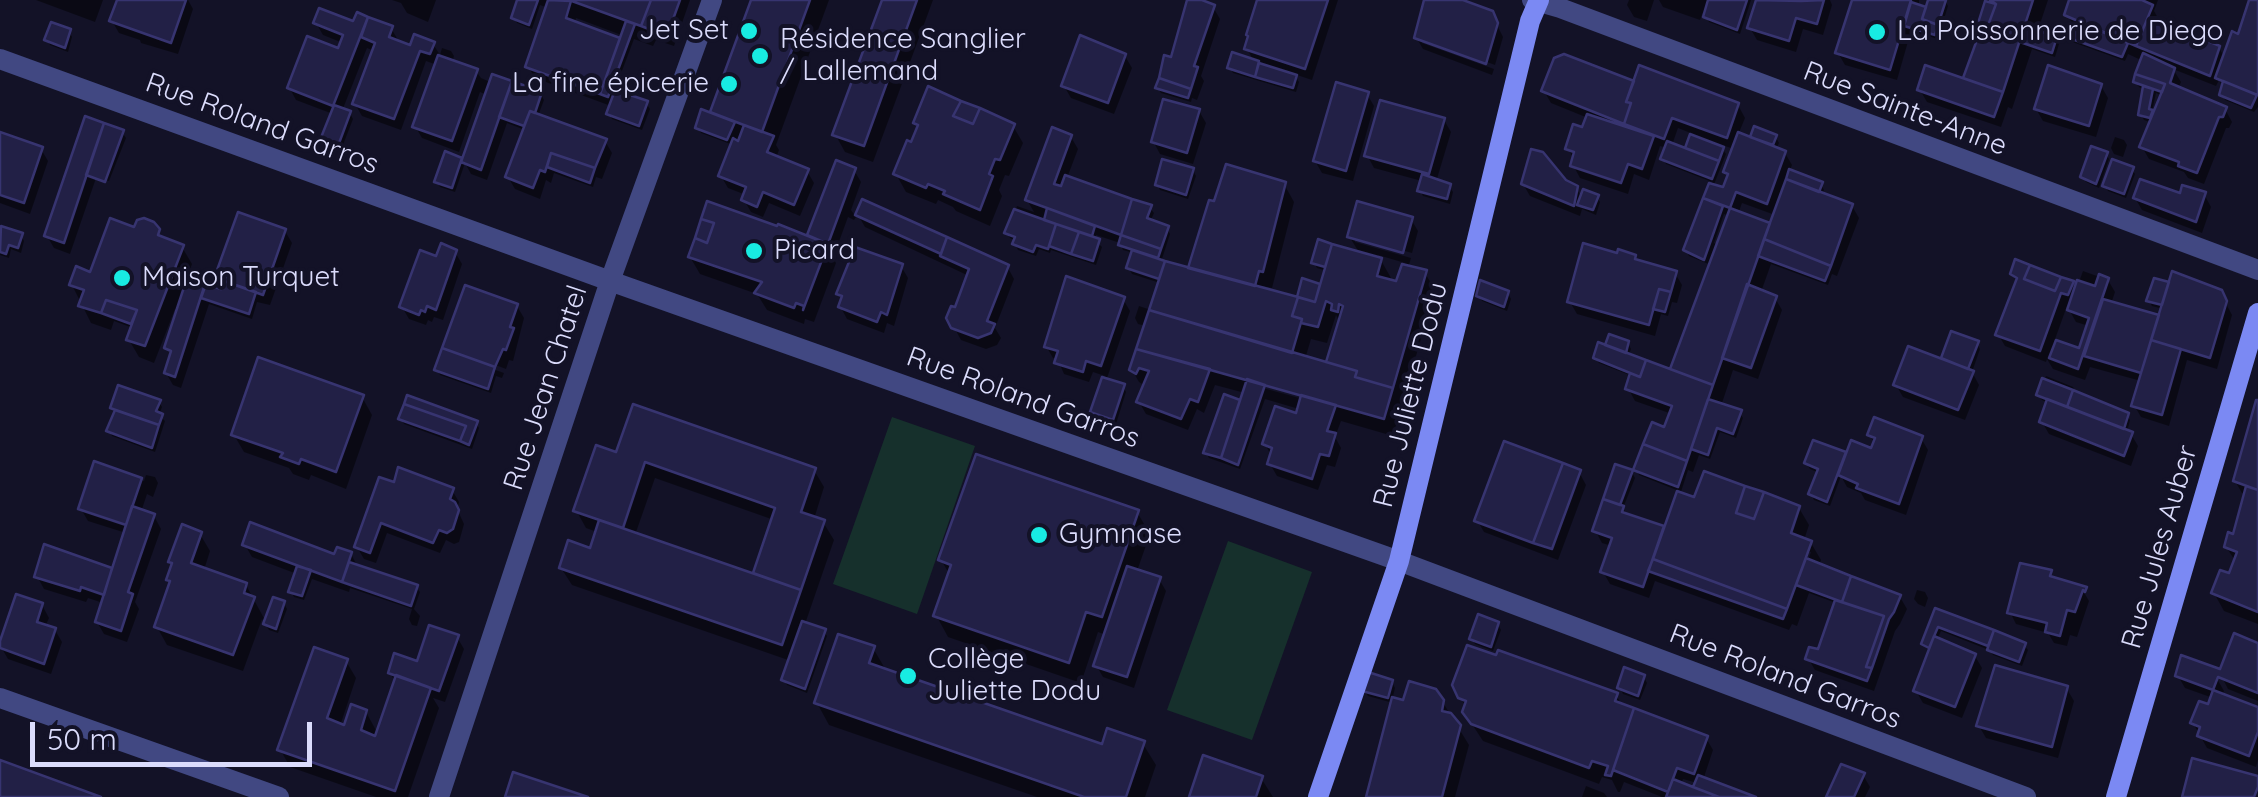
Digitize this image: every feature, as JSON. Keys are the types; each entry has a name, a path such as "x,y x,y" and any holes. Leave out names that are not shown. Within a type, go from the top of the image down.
{"street":[{"name":"Rue Jean Chatel","path":"439,797 610,280 712,0"},
{"name":"Rue Sainte-Anne","path":"1536,1 2258,270"},
{"name":"Rue Juliette Dodu","path":"1318,797 1399,561 1536,1"},
{"name":"Rue Roland Garros","path":"0,59 1399,561 2026,797"},
{"name":"Rue Jules Auber","path":"2116,797 2258,313"},
{"path":"0,698 278,797"}],"green space":[{"path":"892,417 975,446 917,614 833,584"},
{"path":"1228,541 1312,572 1252,740 1167,710"}],"building":[{"path":"117,0 186,0 171,43 109,21"},
{"path":"517,0 538,0 529,25 511,18"},
{"path":"548,0 571,1 566,18 620,38 600,94 525,67"},
{"path":"569,0 651,0 641,26"},
{"path":"651,0 680,0 667,36 641,26"},
{"name":"Résidence Sanglier / Lallemand","path":"751,0 810,0 762,132 710,112"},
{"path":"882,0 917,0 864,146 832,135"},
{"path":"1187,0 1215,5 1194,66 1198,67 1191,89 1159,78 1164,55 1171,57"},
{"path":"1257,0 1328,0 1305,69 1244,49"},
{"path":"1424,0 1463,0 1493,11 1498,23 1486,64 1414,38"},
{"path":"1708,0 1747,0 1737,30 1703,17"},
{"path":"1756,0 1824,0 1817,24 1796,18 1789,41 1747,28"},
{"path":"1852,0 1911,0 1890,70 1835,53"},
{"path":"1928,0 1946,0 1938,25 1922,19"},
{"path":"1990,0 2033,0 2003,92 1963,78 1996,4"},
{"path":"2069,0 2142,0 2153,5 2136,46 2064,15"},
{"path":"2249,0 2258,0 2258,95 2215,78 2232,31 2238,34"},
{"path":"1985,1 1996,4 1983,39 1974,36"},
{"path":"1911,2 1926,7 1922,19 1938,25 1935,35 1904,26"},
{"path":"319,8 353,21 357,12 368,17 333,106 287,88 307,36 338,48 343,35 313,23"},
{"path":"368,17 393,26 389,37 410,45 414,34 435,42 430,54 420,51 394,119 352,104 375,43 361,37"},
{"path":"2148,17 2220,46 2210,76 2136,46"},
{"path":"626,21 635,24 608,97 600,94"},
{"path":"51,22 71,29 65,48 44,40"},
{"path":"2080,22 2128,43 2122,57 2058,34 2062,24 2077,29"},
{"path":"2024,26 2057,37 2052,53 2020,42"},
{"path":"1080,35 1126,54 1108,103 1061,86"},
{"path":"1232,52 1259,61 1255,77 1227,68"},
{"path":"2143,53 2175,68 2170,83 2227,107 2223,117 2219,117 2197,173 2139,147 2165,84 2135,74"},
{"path":"1564,54 1634,81 1626,102 1631,103 1624,124 1541,91 1554,58"},
{"path":"438,55 478,69 452,141 412,127"},
{"path":"1259,63 1297,75 1293,88 1255,77"},
{"path":"1639,65 1739,103 1727,138 1672,118 1664,139 1624,124 1631,103 1626,102"},
{"path":"1925,65 2003,92 1994,117 1917,90"},
{"path":"2048,65 2102,84 2089,126 2034,109"},
{"path":"492,74 512,81 481,170 461,162"},
{"path":"2135,74 2165,84 2162,92 2133,82"},
{"path":"1159,78 1191,89 1188,98 1155,88"},
{"path":"512,81 542,92 535,113 530,111 524,126 499,117"},
{"path":"2223,81 2257,95 2251,108 2219,95"},
{"path":"1336,82 1369,92 1346,171 1313,161"},
{"path":"928,86 961,101 953,116 973,124 980,108 1015,124 1000,160 995,159 980,210 943,194 945,191 928,184 926,188 893,174 918,125 913,123"},
{"path":"2143,86 2153,89 2150,118 2138,115"},
{"path":"615,90 648,101 639,126 606,114"},
{"path":"1163,99 1200,109 1187,153 1151,142"},
{"path":"1380,100 1445,118 1429,174 1364,156"},
{"path":"961,101 980,108 973,124 953,116"},
{"path":"334,105 351,111 338,146 320,140"},
{"path":"701,109 735,122 727,140 695,128"},
{"path":"530,111 607,139 595,168 551,153 545,172 540,170 533,188 505,177"},
{"path":"1587,114 1654,136 1642,169 1628,164 1621,183 1570,166 1574,152 1565,149 1573,124 1582,127"},
{"path":"85,116 104,123 64,243 44,236"},
{"path":"104,123 124,130 105,182 86,175"},
{"path":"744,125 774,136 767,152 809,169 794,205 763,192 757,207 741,200 746,187 718,176 733,138 738,141"},
{"path":"1754,126 1777,135 1773,145 1750,137"},
{"path":"1052,127 1072,135 1054,184 1061,186 1065,175 1132,199 1121,235 1025,200"},
{"path":"0,132 43,147 24,203 0,195"},
{"path":"1738,132 1786,151 1767,204 1736,192 1730,208 1703,198 1709,183 1723,187 1728,174 1723,172"},
{"path":"1690,134 1724,147 1719,161 1685,148"},
{"path":"1667,141 1719,161 1712,179 1660,159"},
{"path":"2091,146 2108,152 2096,184 2080,177"},
{"path":"1531,149 1543,152 1566,180 1578,186 1574,206 1521,184"},
{"path":"445,151 462,158 452,188 434,182"},
{"path":"551,153 595,168 590,183 547,167"},
{"path":"1162,159 1194,168 1186,195 1155,185"},
{"path":"2112,159 2134,167 2124,194 2102,186"},
{"path":"836,160 856,168 828,244 807,235"},
{"path":"1226,164 1286,182 1263,272 1259,271 1255,286 1188,268 1209,200 1214,201"},
{"path":"1789,169 1823,182 1819,192 1786,179"},
{"path":"1422,174 1451,184 1447,199 1417,191"},
{"path":"1786,179 1853,204 1831,266 1764,239"},
{"path":"2140,179 2180,193 2182,185 2206,192 2196,222 2133,198"},
{"path":"1583,189 1599,195 1593,210 1577,205"},
{"path":"1703,198 1723,206 1704,260 1683,250"},
{"path":"862,199 947,237 941,254 855,215"},
{"path":"1132,199 1152,205 1147,218 1169,226 1161,249 1121,235"},
{"path":"707,201 828,244 803,310 804,306 796,303 794,308 754,293 762,282 688,257 695,238 707,243 714,223 701,219"},
{"path":"1357,201 1413,217 1403,253 1347,237"},
{"path":"1047,208 1095,226 1092,236 1044,220"},
{"path":"1730,208 1770,223 1713,385 1670,369"},
{"path":"1014,209 1056,224 1048,249 1036,245 1033,252 1012,244 1015,237 1004,233"},
{"path":"238,212 286,229 263,295 224,281 226,276 216,273"},
{"name":"Maison Turquet","path":"110,218 134,227 137,220 144,218 160,229 158,235 184,245 145,346 126,340 137,310 106,300 101,313 78,306 84,290 69,285 76,266 90,272"},
{"path":"701,219 714,223 707,243 695,238"},
{"path":"1056,224 1079,232 1071,254 1049,246"},
{"path":"1,226 23,233 18,248 9,245 6,254 0,252"},
{"path":"1079,232 1100,239 1093,261 1071,254"},
{"path":"1121,235 1161,249 1158,258 1118,245"},
{"path":"947,237 1009,265 987,321 995,324 991,333 978,338 951,328 946,318 951,306 955,307 969,269 940,256"},
{"path":"1318,239 1332,244 1325,267 1311,263"},
{"path":"1764,239 1831,266 1825,281 1758,256"},
{"path":"441,243 457,250 436,310 427,306 419,315 399,307 420,250 436,256"},
{"path":"1583,243 1617,253 1618,249 1636,255 1635,259 1677,271 1671,292 1659,289 1649,325 1567,302"},
{"path":"1332,244 1382,258 1377,276 1396,281 1402,264 1427,270 1393,388 1355,377 1357,371 1326,362 1343,306 1339,304 1338,312 1331,310 1332,304 1326,301 1318,327 1292,316 1298,297 1315,302"},
{"path":"855,247 903,264 887,315 881,312 877,322 838,307 842,296 836,294"},
{"path":"1132,250 1165,261 1159,279 1126,268"},
{"path":"2015,259 2030,265 2024,279 2055,291 2061,277 2074,281 2068,295 2061,293 2040,351 1995,335 2017,278 2010,274"},
{"path":"1165,261 1298,297 1292,316 1302,319 1292,353 1149,310"},
{"path":"2030,265 2061,277 2055,291 2024,279"},
{"path":"2172,271 2222,290 2227,301 2210,358 2151,340"},
{"path":"2099,274 2109,278 2078,369 2049,358 2056,340 2079,348 2089,318 2067,310 2077,280 2095,286"},
{"path":"188,275 206,281 175,377 164,373 171,351 164,348"},
{"path":"1066,276 1125,297 1101,366 1086,361 1083,372 1054,363 1058,351 1044,347"},
{"path":"1302,278 1320,284 1315,302 1297,297"},
{"path":"2154,278 2169,282 2162,305 2146,301"},
{"path":"1480,280 1509,291 1504,307 1476,296"},
{"path":"224,281 256,292 249,314 201,298 206,284 221,289"},
{"path":"1747,284 1777,296 1751,368 1722,358"},
{"path":"465,285 518,304 506,350 503,349 495,367 442,348"},
{"path":"1659,289 1671,292 1665,312 1653,309"},
{"path":"2103,299 2159,315 2141,373 2084,356"},
{"path":"106,300 137,310 131,324 101,313"},
{"path":"1149,310 1357,371 1355,377 1393,388 1384,419 1136,349"},
{"path":"1951,331 1979,341 1968,369 1941,358"},
{"path":"1609,334 1629,341 1626,353 1605,345"},
{"path":"2151,340 2181,349 2162,415 2131,406"},
{"path":"1598,342 1646,360 1640,377 1593,358"},
{"path":"1908,346 1974,371 1958,410 1893,385"},
{"path":"442,348 495,367 488,389 434,370"},
{"path":"1136,349 1210,369 1198,402 1190,399 1181,419 1136,402 1149,371 1139,368 1136,374 1129,370"},
{"path":"258,357 364,395 336,472 301,459 299,464 280,457 283,453 231,435"},
{"path":"1646,360 1713,385 1687,461 1643,444 1652,422 1664,427 1672,406 1625,389 1630,373 1640,377"},
{"path":"1102,377 1125,384 1113,420 1090,412"},
{"path":"2042,378 2073,390 2067,407 2036,395"},
{"path":"1247,379 1265,385 1238,465 1221,458"},
{"path":"118,385 161,400 156,411 163,414 159,425 110,408"},
{"path":"2073,390 2129,413 2124,429 2067,407"},
{"path":"1224,394 1240,400 1221,458 1203,453"},
{"path":"407,395 478,421 469,445 460,441 466,426 404,404"},
{"path":"1301,395 1336,405 1327,431 1336,433 1329,456 1320,454 1312,479 1267,464 1272,448 1262,444 1275,406 1296,413"},
{"path":"1708,399 1742,410 1733,434 1717,428 1708,455 1691,449"},
{"path":"2047,399 2133,432 2124,456 2039,422"},
{"path":"2258,400 2258,490 2233,481"},
{"path":"404,404 466,426 460,441 398,419"},
{"path":"633,404 816,468 801,512 825,520 801,590 753,573 775,508 645,462 623,528 573,511 596,445 616,452"},
{"path":"115,410 159,425 152,448 106,431"},
{"path":"1874,417 1923,436 1899,504 1856,488 1858,484 1838,475 1851,440 1871,448 1875,438 1867,435"},
{"path":"1813,440 1846,452 1827,502 1808,494 1818,469 1804,463"},
{"path":"1504,441 1563,463 1533,543 1474,521"},
{"path":"1643,444 1687,461 1678,487 1633,470"},
{"name":"Gymnase","path":"976,454 1139,510 1102,617 1086,612 1069,663 933,616 951,565 938,560"},
{"path":"94,461 142,478 126,525 78,509"},
{"path":"1563,463 1581,470 1552,549 1533,543"},
{"path":"1615,464 1633,470 1620,505 1603,499"},
{"path":"398,467 454,488 450,499 459,510 453,529 447,533 439,530 433,543 381,523 370,553 354,547 379,477 394,482"},
{"path":"1704,471 1745,486 1736,513 1754,519 1764,492 1800,506 1791,533 1812,541 1787,609 1653,559 1677,491 1694,497"},
{"path":"1745,486 1764,492 1754,519 1736,513"},
{"path":"2246,486 2258,490 2258,612 2211,593 2220,570 2229,573 2237,552 2224,547 2228,532 2233,534"},
{"path":"1603,499 1624,506 1622,512 1664,526 1643,587 1600,572 1612,538 1592,531"},
{"path":"132,506 155,514 128,592 133,594 121,631 95,622"},
{"path":"599,520 801,590 782,645 559,568 568,540 590,548"},
{"path":"250,522 334,554 337,547 352,552 342,582 242,545"},
{"path":"182,524 202,532 191,563 247,583 244,593 255,597 233,655 154,627 170,581 166,580 172,563 168,562"},
{"path":"44,544 112,568 104,595 34,577"},
{"path":"1806,558 1851,576 1842,602 1796,585"},
{"path":"1653,559 1787,609 1783,619 1648,571"},
{"path":"349,562 418,585 411,606 342,582"},
{"path":"2020,563 2052,570 2050,576 2087,587 2075,612 2067,610 2060,636 2045,632 2047,623 2007,613"},
{"path":"297,566 311,570 302,596 288,592"},
{"path":"1127,566 1161,577 1127,677 1093,666"},
{"path":"1851,576 1901,595 1872,668 1866,667 1884,616 1842,602"},
{"path":"16,594 43,603 37,622 56,628 44,664 0,648"},
{"path":"273,597 285,601 276,629 263,624"},
{"path":"1835,600 1884,616 1866,667 1872,668 1867,681 1805,659 1809,647 1818,649"},
{"path":"1935,608 1994,630 1988,646 1938,627 1929,648 1921,644"},
{"path":"1478,614 1499,622 1491,647 1469,639"},
{"path":"802,621 826,629 805,689 781,680"},
{"path":"429,625 459,635 439,691 388,673 394,653 417,661"},
{"path":"1994,630 2026,643 2019,662 1987,650"},
{"path":"2234,633 2258,643 2258,693 2218,677 2213,690 2175,676 2181,655 2220,669"},
{"path":"838,634 875,646 869,663 1102,744 1107,728 1145,741 1126,797 1084,797 814,703"},
{"path":"1934,636 1976,654 1955,707 1913,691"},
{"path":"1467,645 1496,655 1498,650 1618,693 1615,701 1634,708 1611,776 1605,775 1608,766 1592,761 1589,768 1471,724 1462,712 1466,701 1458,698 1452,685"},
{"path":"314,647 348,659 327,718 344,725 351,704 367,710 361,730 375,736 396,675 431,688 395,791 277,750"},
{"path":"1995,665 2068,686 2052,747 1976,726"},
{"path":"1624,667 1645,675 1638,696 1617,688"},
{"path":"1368,672 1393,680 1388,698 1362,691"},
{"path":"1409,681 1436,689 1444,700 1442,711 1451,713 1461,725 1442,797 1366,797 1392,697 1403,700"},
{"path":"2213,690 2258,707 2258,732 2249,756 2197,736 2200,727 2190,723 2199,701 2208,704"},
{"path":"1634,708 1708,736 1694,774 1677,768 1668,792 1613,770"},
{"path":"1203,755 1263,776 1256,797 1189,797"},
{"path":"2192,758 2258,776 2254,797 2182,797"},
{"path":"0,760 101,797 0,797"},
{"path":"1841,764 1865,773 1854,797 1826,797"},
{"path":"513,772 588,797 505,797"},
{"path":"1698,775 1756,797 1719,797 1693,787"},
{"path":"1673,779 1693,787 1719,797 1666,797"}],"place":[{"name":"Jet Set","path":"749,31"},
{"name":"La Poissonnerie de Diego","path":"1877,32"},
{"name":"Résidence Sanglier / Lallemand","path":"760,56"},
{"name":"La fine épicerie","path":"729,84"},
{"name":"Picard","path":"754,251"},
{"name":"Maison Turquet","path":"122,278"},
{"name":"Gymnase","path":"1039,535"},
{"name":"Collège Juliette Dodu","path":"908,676"}]}
